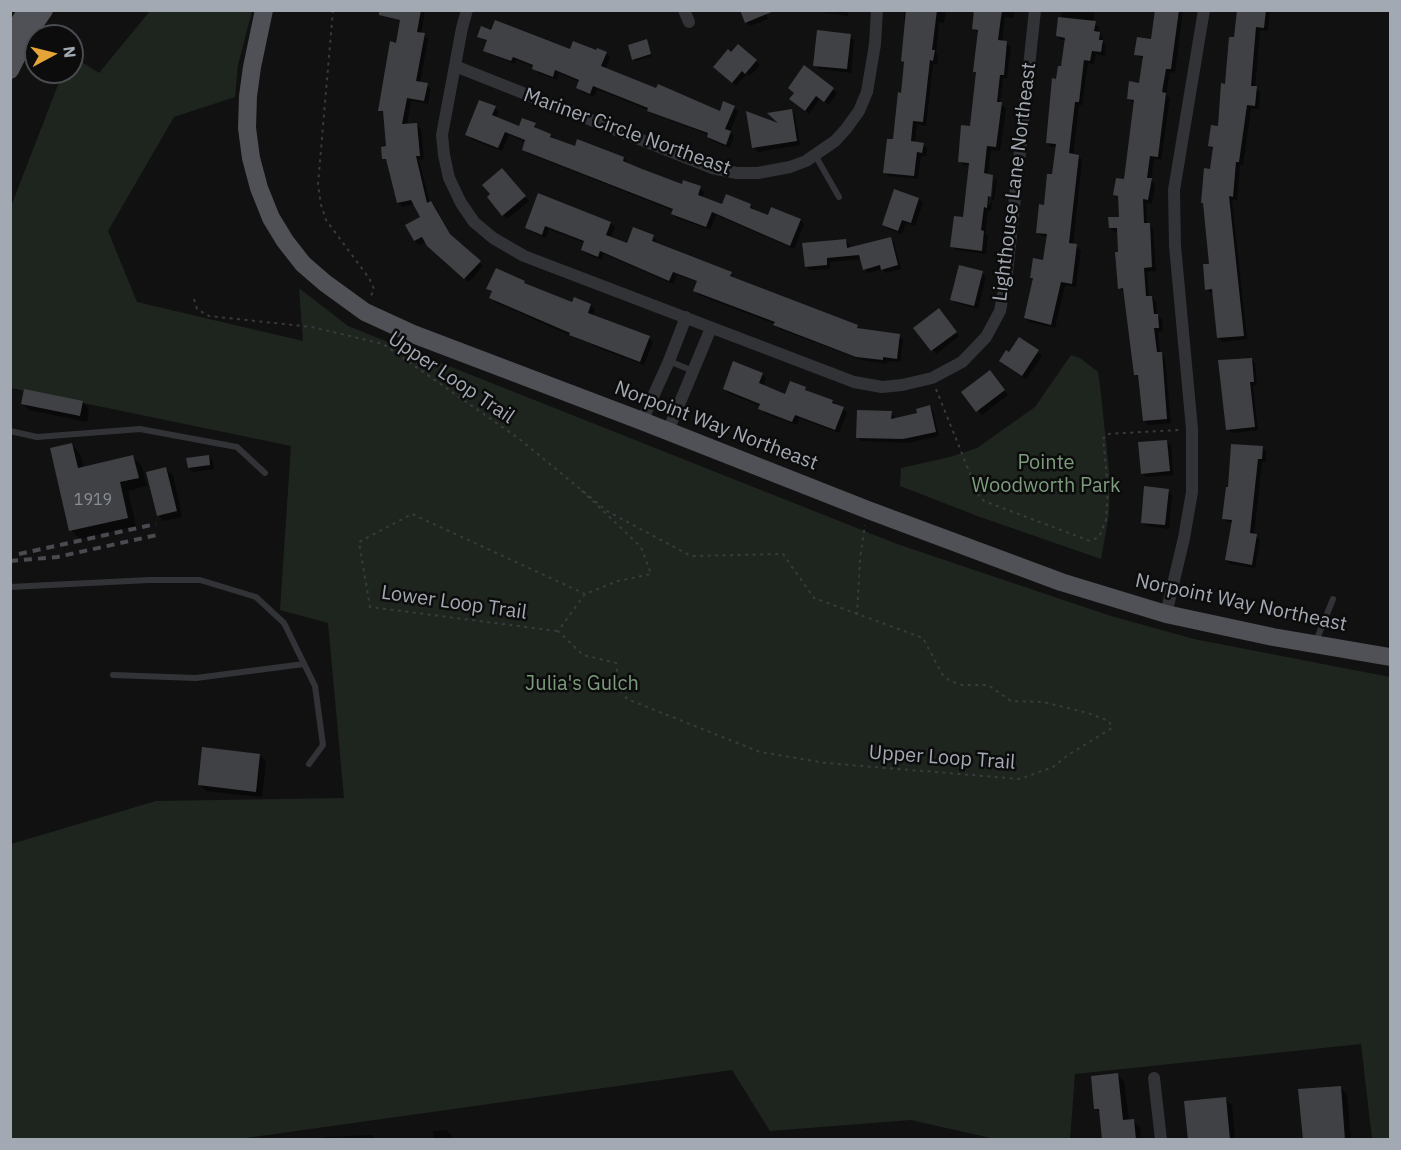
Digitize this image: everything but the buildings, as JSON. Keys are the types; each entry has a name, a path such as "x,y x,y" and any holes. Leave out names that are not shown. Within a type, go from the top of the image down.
{"main road":[{"path":"10,38 27,10"},
{"path":"10,70 29,32 44,10"},
{"name":"Norpoint Way Northeast","path":"264,10 248,96 251,158 259,188 271,218 303,264 324,283 365,312 412,334 1061,582 1166,614 1390,657"}],"street":[{"name":"Lighthouse Lane Northeast","path":"467,10 442,135 444,155 453,186 474,222 493,238 524,256 854,382 882,387 932,378 962,362 986,337 1000,312 1007,273 1035,10"},
{"name":"Mariner Circle Northeast","path":"455,66 712,168 737,173 758,173 790,167 815,155 835,141 860,111 867,92 875,44 877,10"},
{"path":"1166,614 1189,518 1192,492 1192,429 1175,246 1174,190 1204,10"},
{"path":"642,421 686,317"},
{"path":"668,431 711,328"},
{"path":"1154,1077 1161,1140"}],"lane":[{"path":"815,155 839,197"},
{"path":"669,361 693,371"},
{"path":"10,432 37,437 140,429 237,447 265,473"},
{"path":"10,587 148,580 200,580 256,597 284,623 315,686 323,745 309,764"},
{"path":"1314,644 1333,599"},
{"path":"113,675 196,678 304,664"}],"path":[{"path":"333,10 318,184 326,220 369,278 374,289 365,312"},
{"name":"Upper Loop Trail","path":"194,299 197,309 209,316 312,327 383,344 518,438 607,511 691,556 783,554 814,598 923,638 942,674 950,681 962,685 988,685 1011,701 1043,702 1088,713 1109,721 1112,728 1053,767 1020,778 826,763 771,754 760,752 627,699 619,688 616,663 583,655 558,631"},
{"path":"932,378 979,496 984,501 1090,541 1099,537 1106,520 1108,488 1103,439 1107,434 1192,429"},
{"name":"Upper Loop Trail","path":"579,488 641,547 651,574 618,581 585,594"},
{"path":"856,615 860,559 868,510"},
{"name":"Lower Loop Trail","path":"558,631 370,607 359,542 412,514 585,594"},
{"path":"558,631 585,594"}],"green space":[{"name":"Julia's Gulch","path":"150,11 252,11 238,65 235,97 174,117 108,231 137,302 303,341 299,288 348,326 897,544 1111,616 1194,639 1390,677 1390,1139 1372,1139 1361,1044 1075,1074 1070,1139 995,1139 911,1120 770,1131 732,1070 239,1139 11,1139 11,844 156,801 344,798 328,623 280,610 291,446 11,388 10,209 58,84 84,84 84,64 99,73"},
{"name":"Pointe Woodworth Park","path":"1071,355 1080,358 1098,372 1110,480 1109,514 1101,559 980,517 900,486 901,468 950,457 977,448 1035,407"}],"railway":[{"path":"19,554 156,524"},
{"path":"10,561 57,557 157,535"}]}
